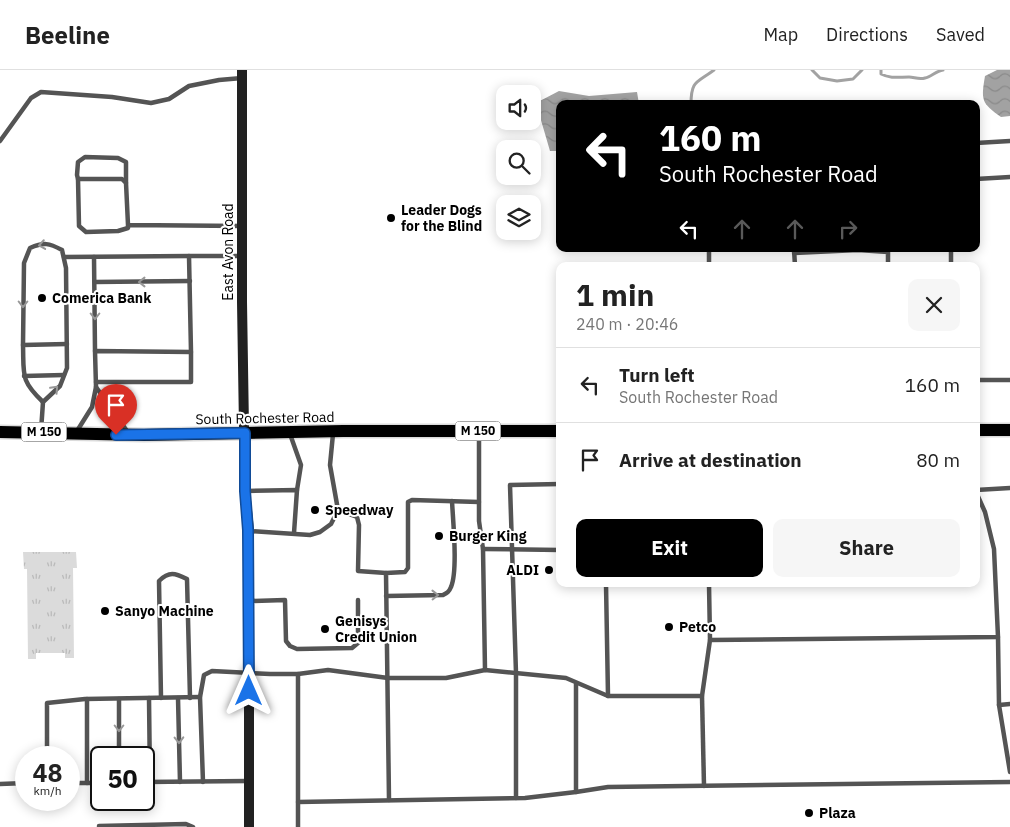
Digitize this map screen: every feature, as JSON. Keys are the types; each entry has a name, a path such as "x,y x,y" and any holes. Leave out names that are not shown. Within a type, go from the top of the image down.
{"main road":[{"name":"East Avon Road","path":"242,74 245,491 248,530 249,827"},
{"path":"980,430 1010,430"},
{"name":"South Rochester Road","path":"0,432 130,435 289,432 556,431"}],"lane":[{"path":"0,141 31,98 41,92 112,97 151,103 169,100 189,86 242,74"},
{"path":"980,143 1010,141"},
{"path":"85,157 118,158 126,162 126,183 128,228 86,232 79,226 78,162 85,157"},
{"path":"980,179 1010,177"},
{"path":"78,179 122,179 126,183"},
{"path":"128,224 242,226"},
{"path":"41,432 43,402 60,386 67,368 66,268 62,250 51,244 39,244 30,248 25,257 23,285 24,376 30,390 43,402"},
{"path":"96,384 191,382 189,256"},
{"path":"64,257 242,256"},
{"path":"75,434 92,406 96,384 94,257"},
{"path":"95,282 190,281"},
{"path":"23,345 67,344"},
{"path":"95,351 191,352"},
{"path":"24,376 64,375"},
{"path":"980,380 1010,380"},
{"path":"96,384 130,435"},
{"path":"479,431 479,521 483,550 485,670"},
{"path":"289,432 301,465 294,533"},
{"path":"248,530 310,535 320,532 331,524 338,510 330,465 333,432"},
{"path":"516,798 516,673 510,485 556,484"},
{"path":"980,491 1010,488"},
{"path":"245,491 298,490"},
{"path":"338,510 357,517 359,525 358,571 405,572 408,568 408,502 412,500 479,502"},
{"path":"980,500 985,512 994,549 999,705 1010,772"},
{"path":"386,596 443,595 448,593 452,586 454,571 452,501"},
{"path":"483,550 556,550"},
{"path":"386,572 390,800"},
{"path":"161,698 159,581 165,575 176,574 187,579 190,698"},
{"path":"606,587 608,696"},
{"path":"704,786 702,696 710,640 709,587"},
{"path":"248,601 285,600 286,640 290,646 296,649 352,648 358,643 358,600"},
{"path":"710,640 998,637"},
{"path":"203,782 200,698 204,675 212,670 298,674 328,670 388,678 446,678 485,670 566,678 576,684 608,696 702,696"},
{"path":"298,674 298,827"},
{"path":"576,684 576,792"},
{"path":"149,698 150,746"},
{"path":"178,698 180,782"},
{"path":"47,746 47,703 87,699 200,698"},
{"path":"80,783 87,783 87,699"},
{"path":"119,699 119,746"},
{"path":"999,705 1010,704"},
{"path":"155,782 249,781"},
{"path":"298,802 516,798 608,787 1010,782"},
{"path":"0,784 15,784"},
{"path":"99,826 186,824 193,827"}],"green space":[{"path":"23,552 76,552 77,568 73,568 74,658 65,658 65,653 36,653 36,659 28,659 27,569 24,569"}],"water":[{"path":"997,70 1010,70 1010,116 1001,117 989,108 984,100 985,76"},
{"path":"559,91 589,96 637,92 638,100 556,100 556,151 550,151 541,120 541,100"}],"waterway":[{"path":"691,100 692,90 696,83 714,70"},
{"path":"812,70 820,78 837,81 853,79 862,70"},
{"path":"881,70 881,74 888,77 921,79 943,70"}],"place":[{"name":"Leader Dogs for the Blind","path":"391,218"},
{"name":"Comerica Bank","path":"42,298"},
{"name":"Speedway","path":"315,510"},
{"name":"Burger King","path":"439,536"},
{"name":"ALDI","path":"549,570"},
{"name":"Sanyo Machine","path":"105,611"},
{"name":"Petco","path":"669,627"},
{"name":"Genisys Credit Union","path":"325,629"},
{"name":"Plaza","path":"809,813"}],"route":[{"path":"116,435 245,433 249,691"}]}
